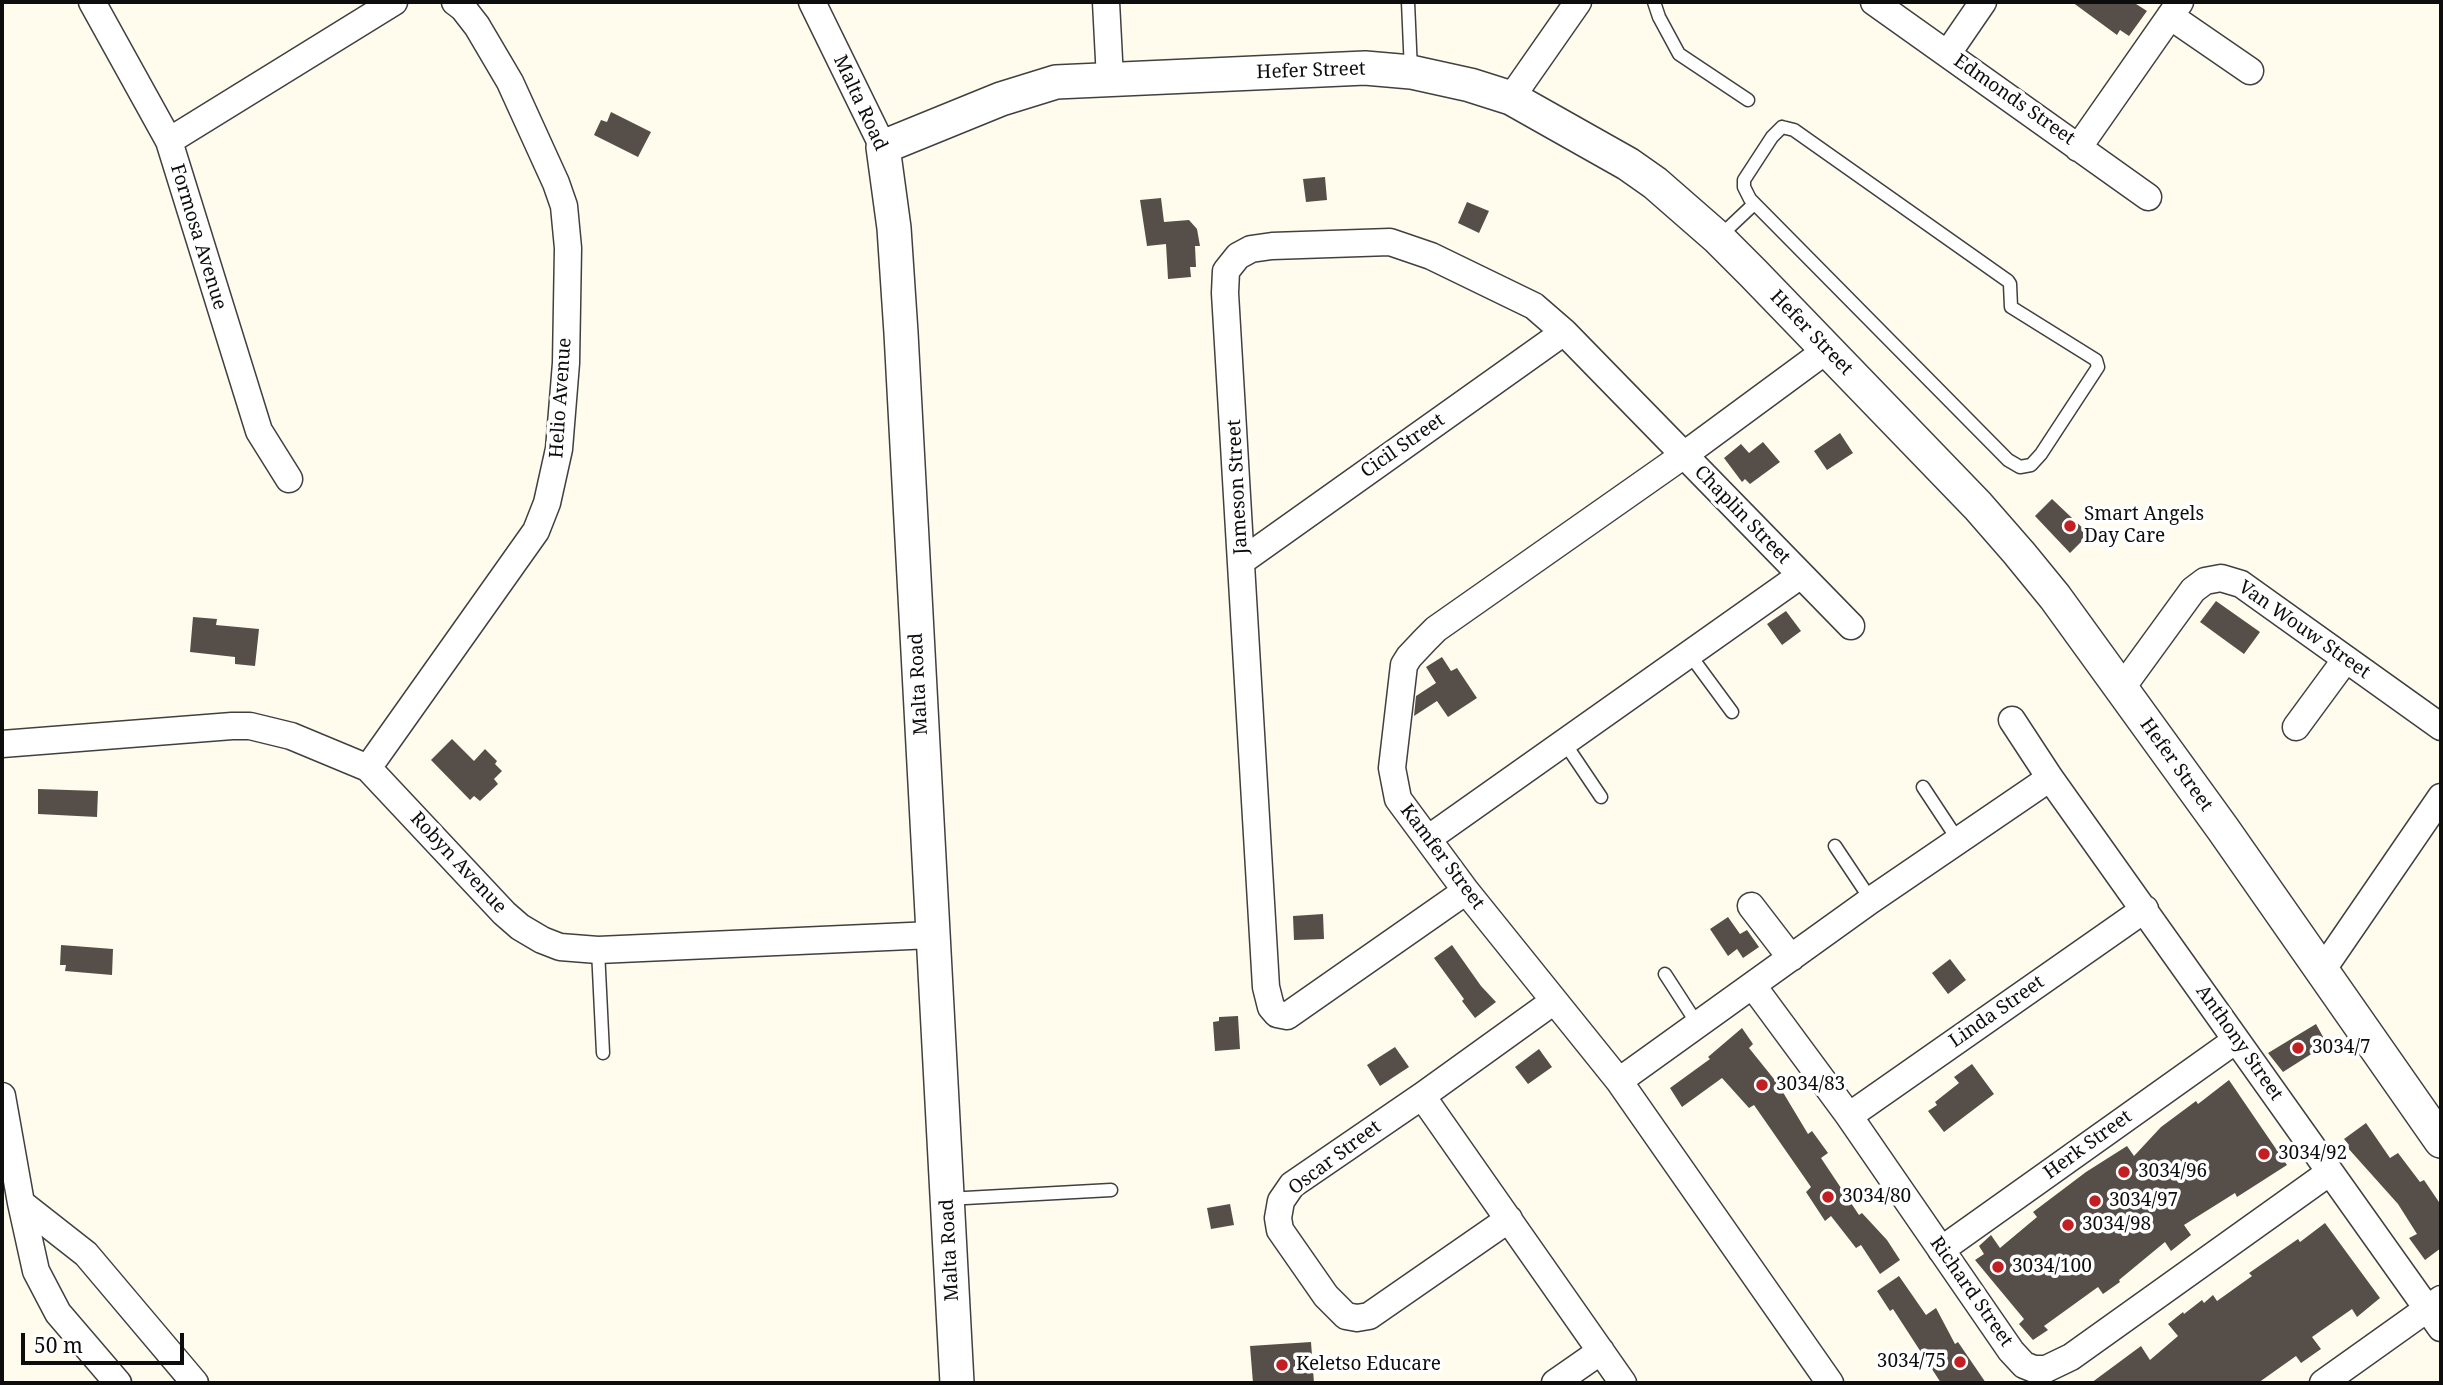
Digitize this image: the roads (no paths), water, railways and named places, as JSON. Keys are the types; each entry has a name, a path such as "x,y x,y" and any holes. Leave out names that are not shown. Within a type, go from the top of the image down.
{"street":[{"name":"Formosa Avenue","path":"93,2 169,141 259,431 289,479"},
{"path":"169,141 394,2"},
{"name":"Helio Avenue","path":"368,768 536,531 547,503 559,449 565,363 568,248 564,206 551,170 510,82 477,26 455,2"},
{"name":"Malta Road","path":"811,2 883,147 894,228 957,1383"},
{"path":"1105,2 1110,79"},
{"path":"1511,98 1578,2"},
{"name":"Edmonds Street","path":"1874,2 2078,148 2175,9"},
{"path":"1948,53 1983,2"},
{"path":"2175,9 2250,71"},
{"name":"Hefer Street","path":"883,147 1032,88 1056,82 1365,68 1411,72 1470,85 1511,98 1629,164 1679,202 1718,238 1828,349 2020,553 2055,597 2223,830 2441,1142"},
{"path":"2078,148 2148,197"},
{"name":"Jameson Street","path":"1466,891 1287,1016 1276,1014 1271,1007 1266,987 1225,277 1228,265 1251,249 1377,241 1401,245 1431,256 1534,306 1564,332 1684,455"},
{"name":"Cicil Street","path":"1242,561 1564,332"},
{"name":"Kamfer Street","path":"1828,349 1684,455 1436,629 1409,657 1405,665 1395,734 1393,782 1398,799 1466,891 1619,1082 1830,1383"},
{"name":"Chaplin Street","path":"1684,455 1852,626"},
{"name":"Chaplin Street","path":"1429,838 1801,575"},
{"name":"Van Wouw Street","path":"2121,689 2193,590 2205,581 2231,580 2241,584 2441,727"},
{"path":"2296,727 2346,659"},
{"name":"Anthony Street","path":"2012,720 2050,778 2330,1172 2437,1311"},
{"name":"Robyn Avenue","path":"2,744 209,727 250,726 291,736 368,768 503,913 520,927 560,947 598,950 932,935"},
{"path":"1619,1082 1871,900 2050,778"},
{"path":"2321,972 2441,797"},
{"path":"1751,906 1791,958"},
{"name":"Linda Street","path":"1850,1116 2145,909"},
{"name":"Richard Street","path":"1753,986 1850,1116 2011,1350 2024,1364 2034,1369 2046,1369 2071,1357 2330,1172"},
{"name":"Oscar Street","path":"1509,1219 1369,1316 1357,1318 1346,1316 1326,1296 1280,1230 1278,1218 1281,1201 1292,1185 1554,1001"},
{"name":"Herk Street","path":"1941,1250 2236,1040"},
{"path":"2,1096 36,1271 58,1313 118,1383"},
{"path":"1422,1096 1623,1383"},
{"path":"21,1203 86,1254 195,1383"},
{"path":"2323,1383 2437,1311"},
{"path":"1555,1383 1601,1351"}],"lane":[{"path":"1408,2 1411,72"},
{"path":"1654,2 1679,54 1748,100"},
{"path":"1790,128 2008,281 2011,307 2095,359 2098,367 2034,463 2020,467 2008,460 1754,204 1746,191 1744,180 1778,129 1790,128"},
{"path":"1718,238 1754,204"},
{"path":"1690,654 1732,712"},
{"path":"1564,742 1601,797"},
{"path":"1923,786 1958,840"},
{"path":"1835,846 1871,900"},
{"path":"598,950 603,1053"},
{"path":"1665,974 1698,1024"},
{"path":"947,1199 1111,1190"}],"place":[{"name":"Smart Angels Day Care","path":"2070,526"},
{"name":"3034/7","path":"2298,1048"},
{"name":"3034/83","path":"1762,1085"},
{"name":"3034/92","path":"2264,1154"},
{"name":"3034/96","path":"2124,1172"},
{"name":"3034/80","path":"1828,1197"},
{"name":"3034/97","path":"2095,1201"},
{"name":"3034/98","path":"2068,1225"},
{"name":"3034/100","path":"1998,1267"},
{"name":"3034/75","path":"1960,1362"},
{"name":"Keletso Educare","path":"1282,1365"}]}
